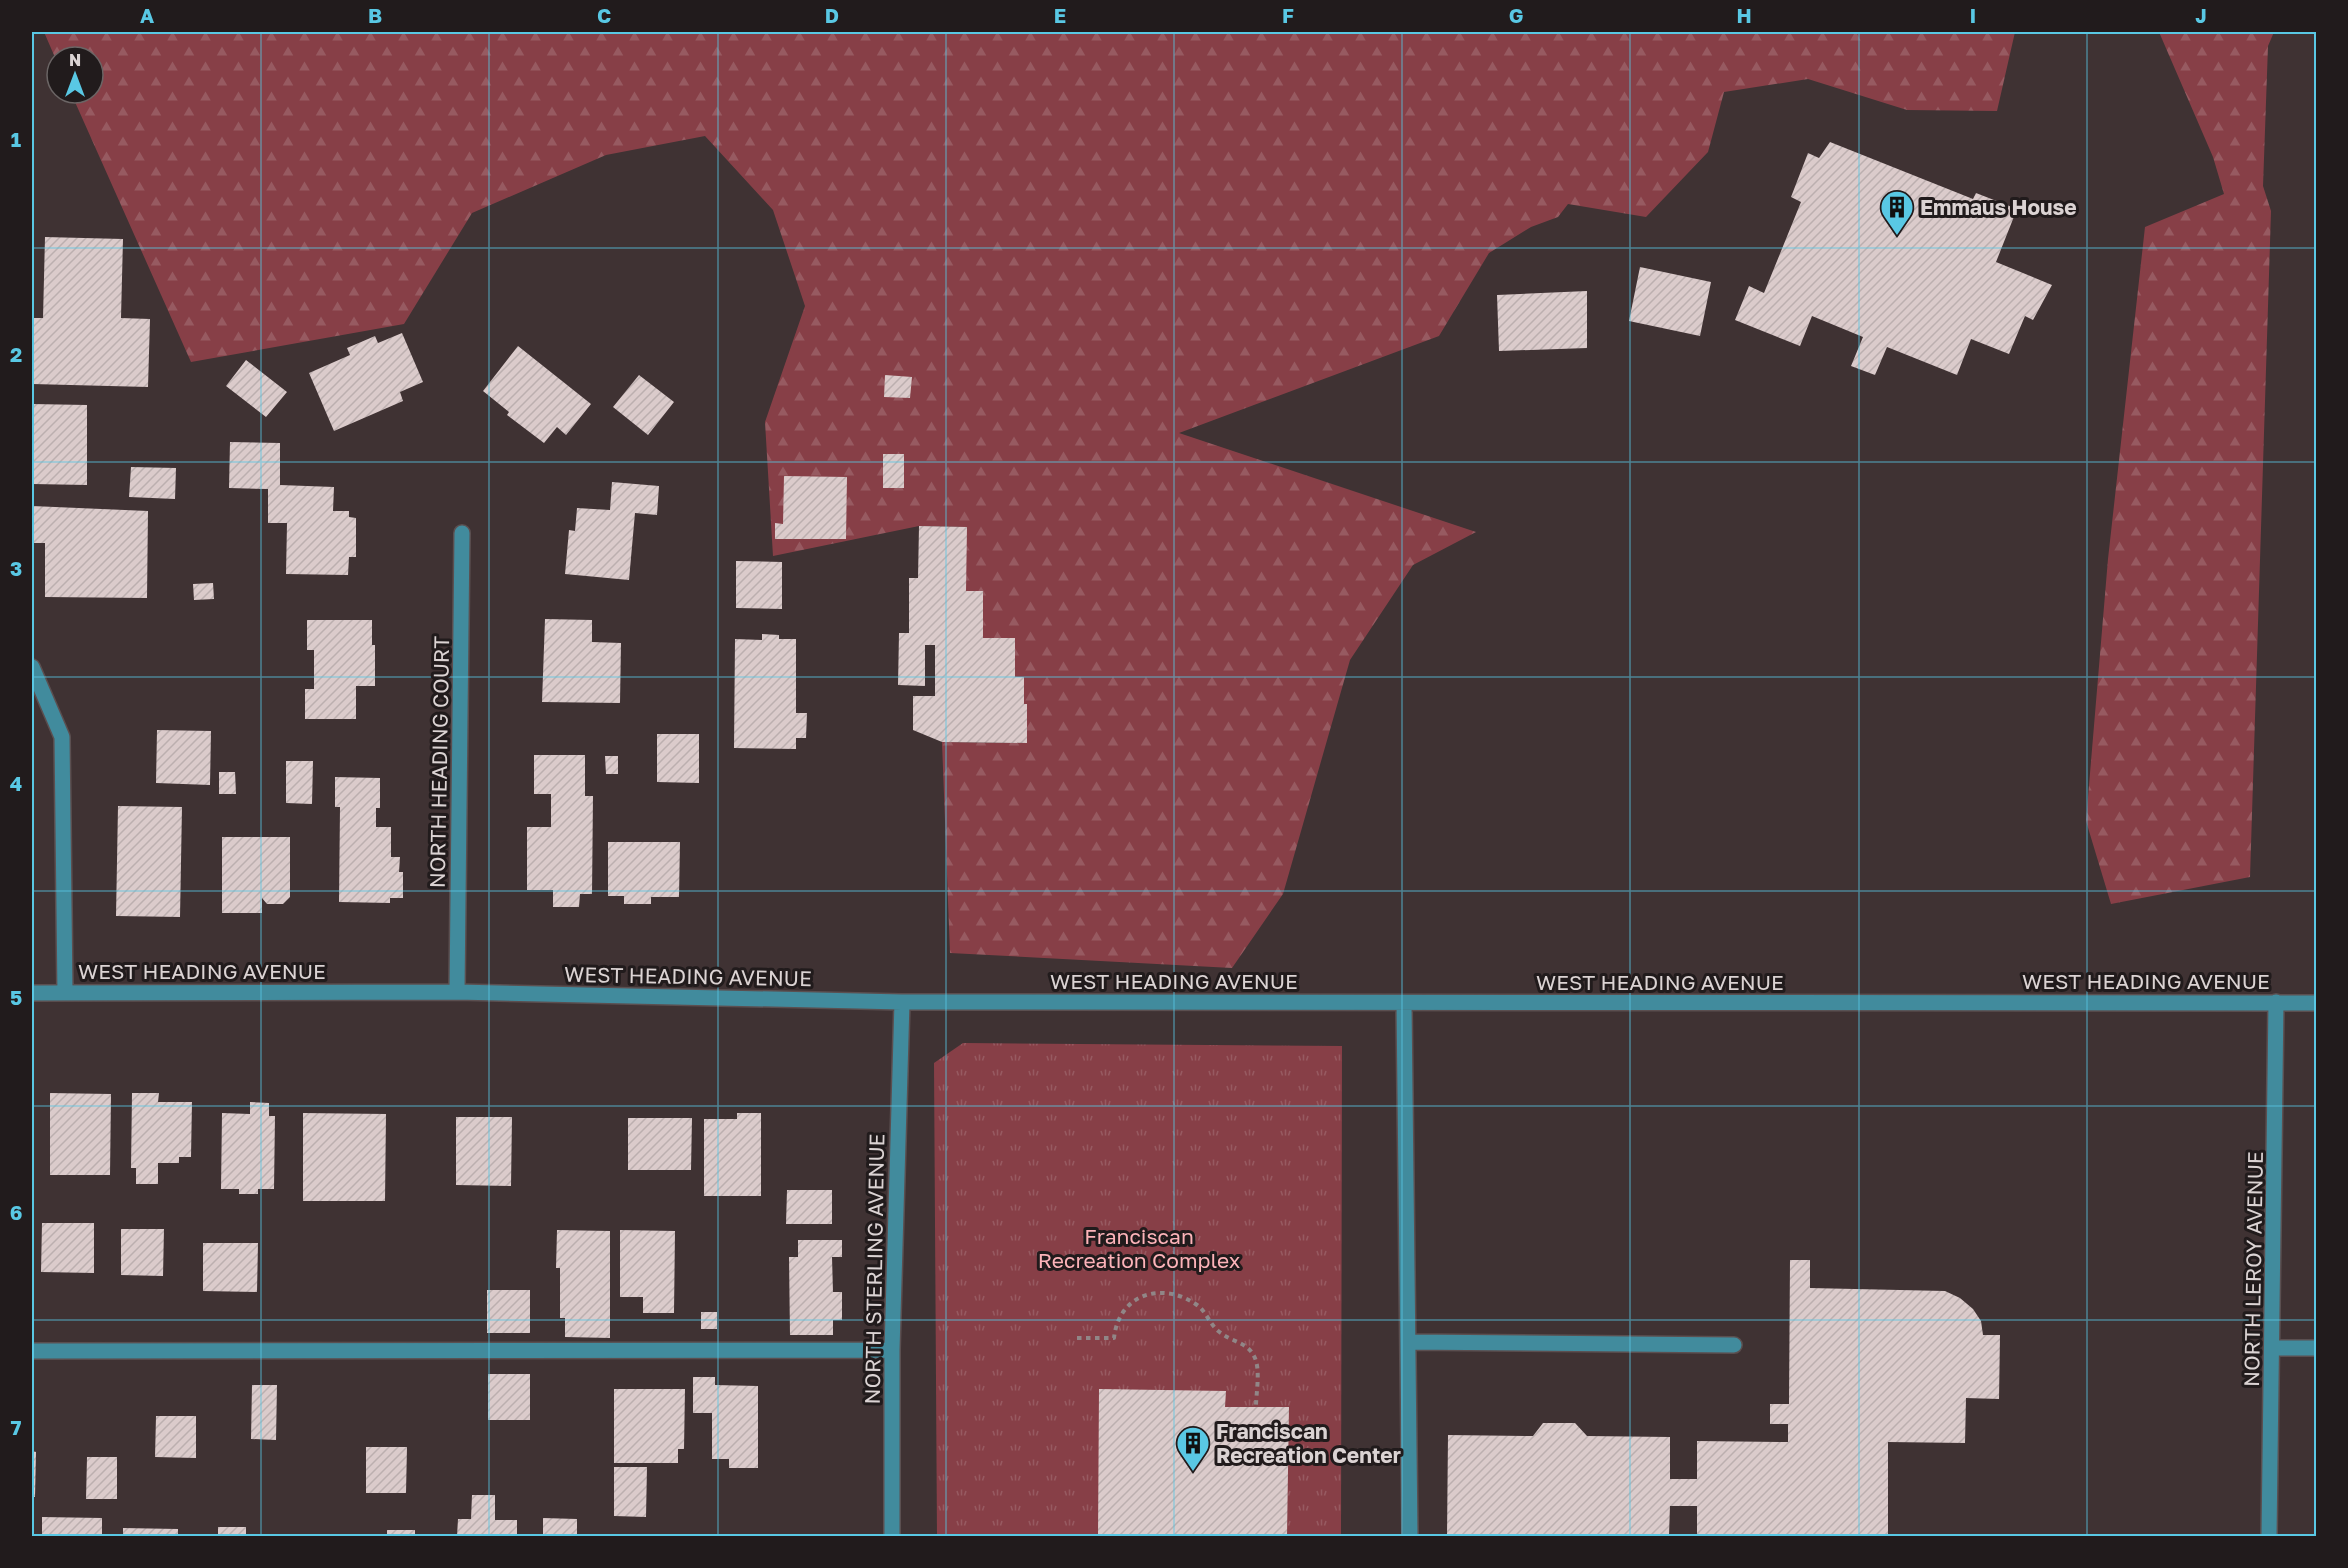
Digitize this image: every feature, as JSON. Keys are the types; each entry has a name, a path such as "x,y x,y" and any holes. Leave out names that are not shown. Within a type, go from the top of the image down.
{"street":[{"name":"NORTH HEADING COURT","path":"457,992 462,533"},
{"path":"32,667 62,737 65,993"},
{"name":"WEST HEADING AVENUE","path":"32,993 457,992 902,1002 2316,1003"},
{"name":"NORTH STERLING AVENUE","path":"892,1536 892,1350 902,1002"},
{"name":"NORTH LEROY AVENUE","path":"2269,1536 2274,1348 2276,1002"},
{"path":"1404,1004 1410,1536"},
{"path":"1408,1342 1734,1345"},
{"path":"2274,1348 2316,1348"},
{"path":"32,1351 892,1350"}],"path":[{"path":"1077,1338 1114,1338 1120,1317 1141,1297 1155,1292 1181,1294 1200,1307 1221,1334 1248,1347 1256,1359 1256,1407"}],"green space":[{"path":"44,32 2015,32 1997,111 1907,110 1808,79 1724,92 1708,152 1646,217 1568,204 1558,217 1531,227 1489,253 1439,336 1179,433 1476,532 1413,565 1350,660 1283,894 1232,968 950,953 942,742 1027,743 1024,677 1015,677 1015,638 983,638 983,591 966,591 966,527 919,526 773,556 765,422 805,306 773,210 705,136 606,155 472,213 404,324 191,362 76,105 105,105 105,45 50,45"},
{"path":"2159,32 2274,32 2268,46 2263,186 2271,211 2250,877 2111,904 2086,821 2108,559 2145,227 2224,194 2213,157"},
{"name":"Franciscan Recreation Complex","path":"963,1043 1342,1046 1341,1536 937,1536 934,1063"}],"building":[{"name":"Emmaus House","path":"1830,142 1973,199 1976,193 2017,209 1996,262 2052,285 2033,320 2025,316 2009,354 1971,339 1957,375 1887,347 1875,375 1851,366 1863,337 1812,316 1800,346 1735,320 1749,286 1764,293 1801,202 1791,197 1808,153 1819,158"},
{"path":"45,237 123,239 121,318 150,319 148,387 32,384 33,318 43,318"},
{"path":"1640,267 1711,282 1700,336 1629,321"},
{"path":"1587,291 1587,348 1499,351 1497,295"},
{"path":"402,333 423,382 400,392 403,401 334,431 309,373 350,355 347,348 375,336 378,343"},
{"path":"518,346 591,404 566,435 557,427 544,443 507,415 509,412 483,391"},
{"path":"246,360 287,392 266,417 226,386"},
{"path":"639,375 674,402 648,435 613,407"},
{"path":"885,375 912,377 910,398 884,397"},
{"path":"32,404 87,405 87,485 32,484"},
{"path":"230,442 280,443 280,485 334,487 333,511 349,511 349,517 356,518 356,557 349,557 348,575 286,574 287,523 268,523 268,489 229,488"},
{"path":"883,454 904,454 904,488 883,488"},
{"path":"131,467 176,468 175,499 129,497"},
{"path":"784,476 847,477 846,539 775,539 775,523 783,524"},
{"path":"612,482 659,486 657,515 635,513 629,580 565,574 569,530 575,531 577,508 610,510"},
{"path":"32,506 148,511 147,598 45,597 45,543 32,543"},
{"path":"919,526 967,527 966,591 983,591 983,638 1015,638 1015,677 1024,677 1027,743 942,742 913,730 913,696 935,696 935,645 925,645 925,686 898,685 899,633 909,633 909,578 918,578"},
{"path":"736,561 782,562 782,609 736,608"},
{"path":"213,583 214,599 194,600 193,584"},
{"path":"545,619 592,620 592,642 621,643 620,703 542,702"},
{"path":"307,620 372,620 372,645 375,645 375,686 356,686 356,719 305,719 305,689 314,689 314,650 307,650"},
{"path":"762,634 779,635 779,639 796,639 796,713 807,713 806,738 796,738 796,749 734,748 735,639 762,640"},
{"path":"157,730 211,731 210,785 156,783"},
{"path":"657,734 699,734 699,783 657,782"},
{"path":"534,755 585,755 585,796 593,796 592,894 580,894 579,907 553,907 553,890 527,890 527,827 551,827 551,794 534,794"},
{"path":"605,756 618,756 618,774 606,774"},
{"path":"286,761 313,761 312,804 286,803"},
{"path":"219,772 235,772 236,794 219,794"},
{"path":"335,777 380,778 380,808 376,808 376,827 391,827 391,857 400,857 399,872 403,872 403,898 390,898 390,903 339,902 340,807 335,807"},
{"path":"118,806 182,807 180,917 116,916"},
{"path":"222,837 290,837 290,897 283,904 267,904 262,898 262,913 222,913"},
{"path":"608,842 680,842 679,897 651,897 651,904 624,904 624,896 608,896"},
{"path":"50,1093 111,1094 110,1175 50,1175"},
{"path":"132,1093 159,1093 158,1102 192,1102 191,1157 179,1157 179,1163 158,1163 158,1184 136,1184 136,1168 131,1168"},
{"path":"250,1102 269,1103 269,1116 275,1116 274,1189 258,1189 258,1194 239,1194 239,1189 221,1189 222,1113 250,1114"},
{"path":"303,1113 386,1114 385,1201 303,1201"},
{"path":"737,1113 761,1113 761,1196 704,1196 704,1119 737,1119"},
{"path":"456,1117 512,1117 511,1186 456,1185"},
{"path":"628,1118 692,1118 691,1170 628,1170"},
{"path":"787,1190 832,1190 832,1224 786,1224"},
{"path":"42,1223 94,1223 94,1273 41,1272"},
{"path":"121,1229 164,1229 163,1276 121,1275"},
{"path":"557,1230 610,1231 610,1338 565,1337 565,1318 560,1318 560,1268 556,1268"},
{"path":"620,1230 675,1231 674,1313 643,1313 643,1297 620,1297"},
{"path":"798,1240 842,1240 842,1257 832,1257 833,1292 842,1292 842,1320 833,1320 833,1335 790,1335 789,1257 798,1257"},
{"path":"203,1243 258,1243 257,1292 203,1291"},
{"path":"1790,1260 1810,1260 1810,1288 1945,1291 1960,1298 1973,1309 1981,1321 1983,1335 2000,1335 1999,1399 1966,1398 1965,1443 1888,1442 1888,1536 1697,1536 1697,1506 1670,1506 1669,1536 1447,1536 1448,1435 1533,1436 1543,1423 1575,1423 1587,1436 1670,1437 1670,1479 1697,1479 1697,1441 1788,1442 1788,1424 1770,1424 1770,1404 1789,1404"},
{"path":"487,1290 530,1290 530,1333 487,1333"},
{"path":"701,1312 717,1312 717,1329 701,1329"},
{"path":"488,1374 530,1374 530,1420 488,1420"},
{"path":"693,1377 715,1377 715,1385 758,1386 758,1468 729,1468 729,1459 712,1459 712,1413 693,1413"},
{"path":"252,1385 277,1385 276,1440 251,1439"},
{"path":"614,1389 685,1389 684,1449 678,1449 678,1463 614,1463"},
{"name":"Franciscan Recreation Center","path":"1099,1389 1226,1391 1225,1407 1289,1407 1287,1536 1098,1536"},
{"path":"156,1416 196,1416 196,1458 155,1457"},
{"path":"366,1447 407,1447 406,1493 366,1493"},
{"path":"32,1451 36,1452 35,1497 32,1497"},
{"path":"87,1457 117,1457 117,1499 86,1499"},
{"path":"614,1467 647,1467 646,1517 614,1516"},
{"path":"472,1495 495,1495 495,1520 517,1520 517,1536 457,1536 458,1519 471,1519"},
{"path":"42,1517 102,1518 102,1536 42,1536"},
{"path":"543,1518 577,1519 577,1536 543,1536"},
{"path":"218,1527 246,1527 246,1536 218,1536"},
{"path":"123,1528 178,1529 178,1536 123,1536"},
{"path":"387,1530 415,1530 415,1536 387,1536"}],"place":[{"name":"Emmaus House","path":"1897,236"},
{"name":"Franciscan Recreation Center","path":"1193,1472"}]}
